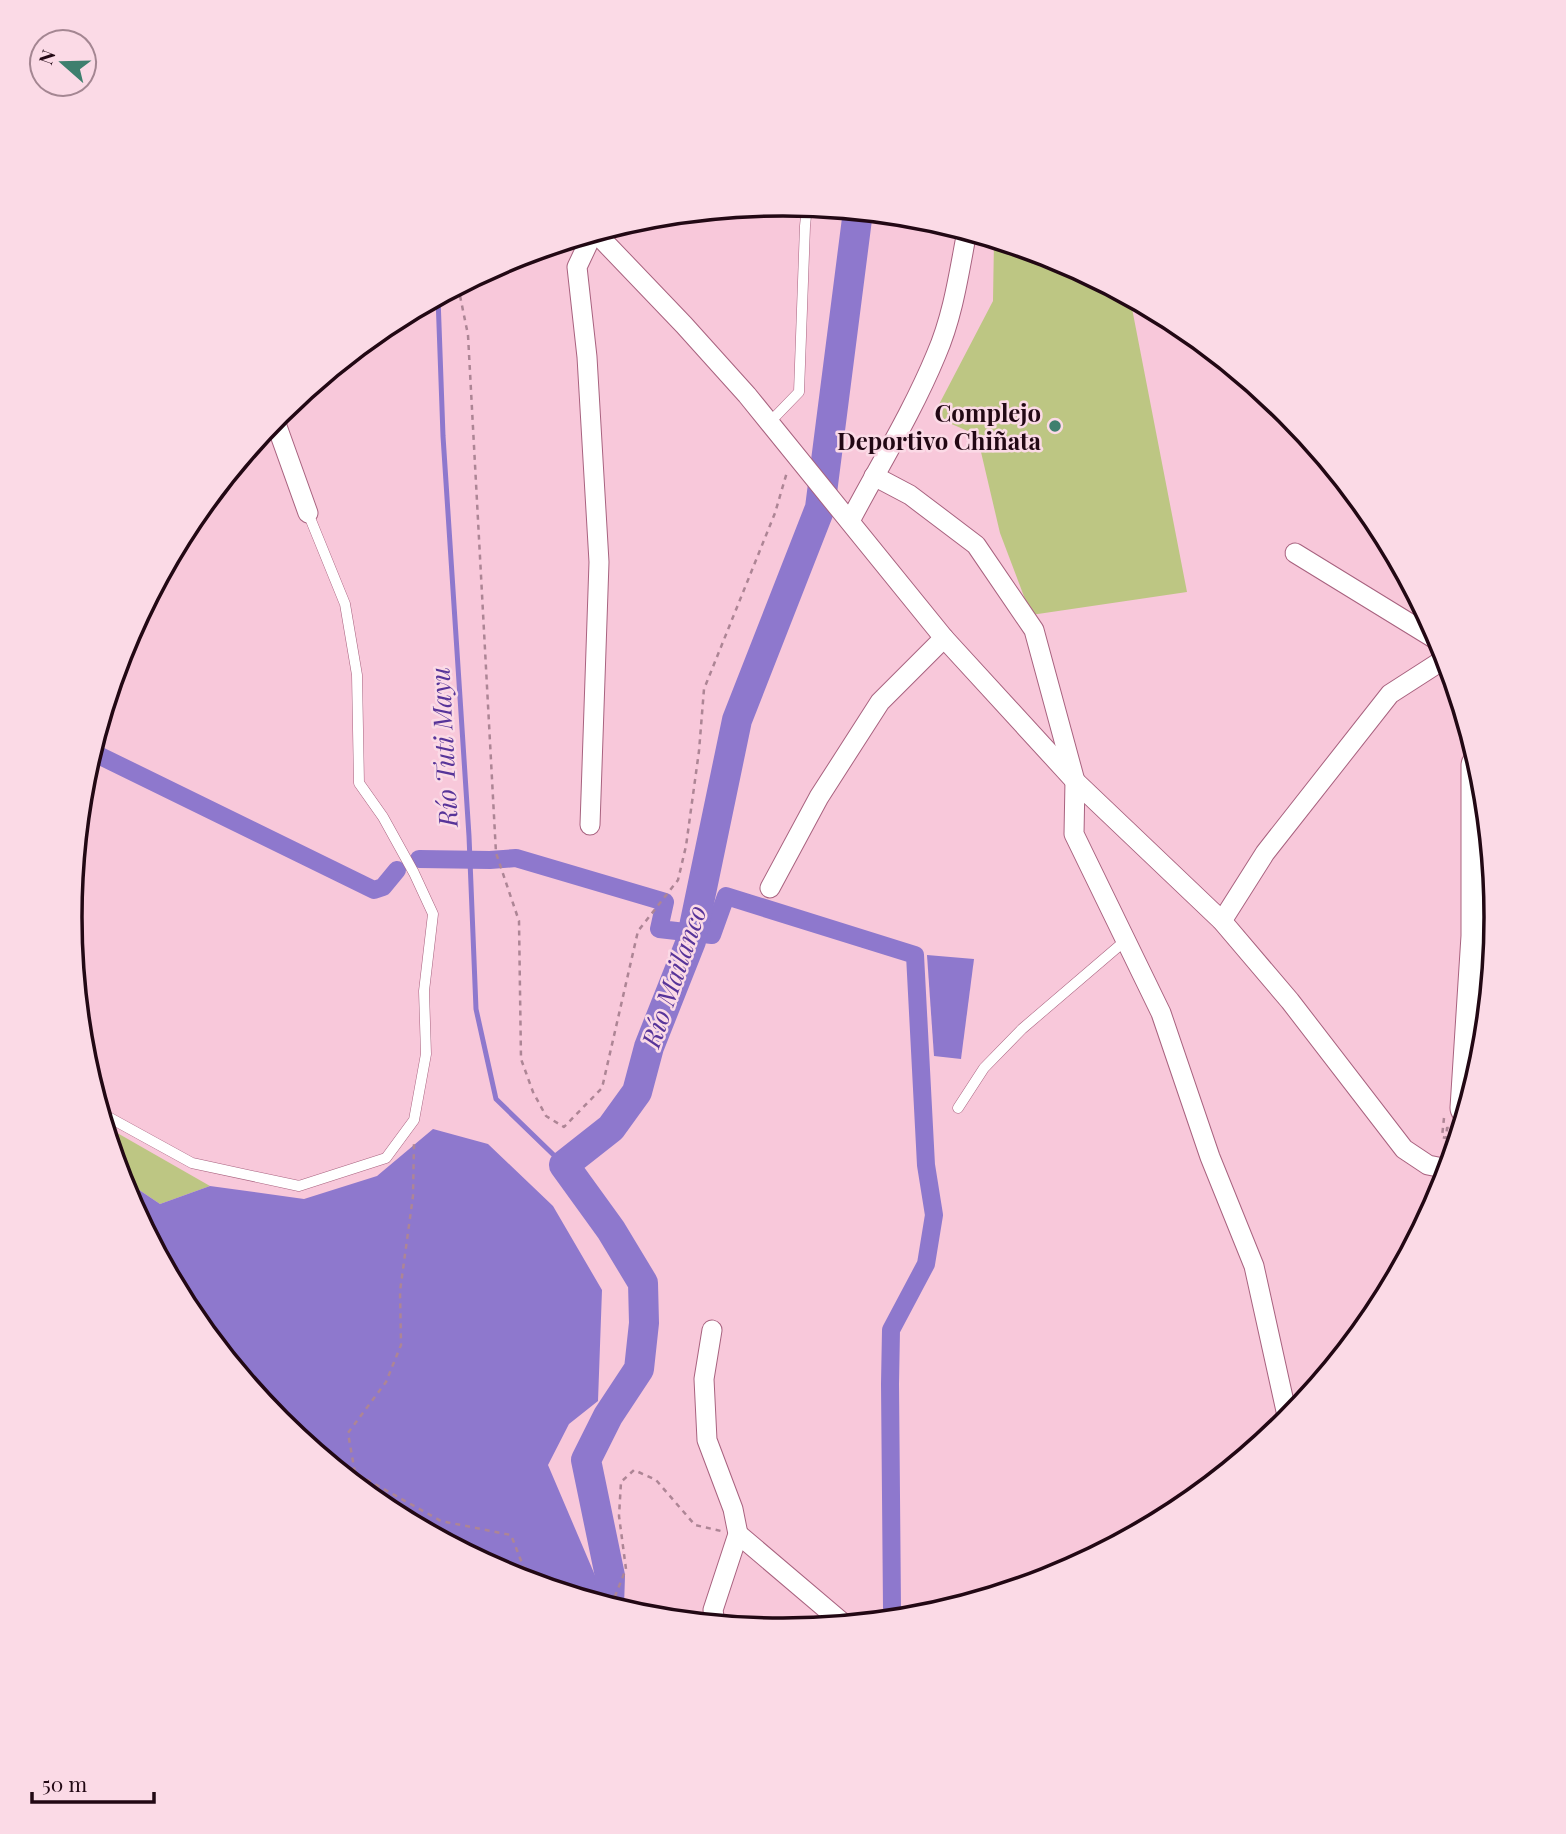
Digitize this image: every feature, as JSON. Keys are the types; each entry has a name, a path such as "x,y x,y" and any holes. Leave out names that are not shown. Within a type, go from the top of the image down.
{"highway":[{"path":"1453,1117 1478,936 1478,826"}],"street":[{"path":"601,240 684,325 769,423 944,638 1075,781 1222,921 1290,1001 1404,1149 1428,1165 1437,1167"},
{"path":"850,521 937,354 952,309 965,240"},
{"path":"589,244 577,267 587,357 599,562 590,825"},
{"path":"278,430 308,513"},
{"path":"874,476 910,495 976,545 1034,630 1075,781 1074,834 1161,1013 1210,1157 1254,1266 1285,1406"},
{"path":"1295,553 1422,631"},
{"path":"770,888 819,797 880,702 944,638"},
{"path":"1222,921 1265,853 1390,694 1436,664"},
{"path":"712,1330 704,1380 707,1440 733,1509 738,1534 714,1614"},
{"path":"738,1534 834,1616"}],"lane":[{"path":"769,423 799,392 805,217"},
{"path":"112,1119 192,1163 299,1186 386,1158 414,1120 426,1054 424,991 433,914 383,817 359,783 357,674 345,604 308,513"},
{"path":"958,1108 984,1068 1012,1039 1126,940"}],"path":[{"path":"355,1472 348,1433 386,1381 401,1345 400,1291 413,1196 414,1120"},
{"path":"615,1597 626,1569 619,1516 621,1482 634,1470 656,1480 695,1525 738,1534"},
{"path":"360,1476 441,1521 511,1535 524,1567"}],"green space":[{"name":"Complejo Deportivo Chiñata","path":"994,249 1051,270 1132,310 1187,592 1031,615 1000,533 977,435 933,416 993,301"},
{"path":"116,1132 210,1186 160,1204 138,1189"}],"shaded area":[{"path":"927,955 974,959 961,1059 934,1056"},
{"path":"433,1129 488,1144 553,1206 602,1290 598,1401 569,1424 548,1465 597,1580 595,1592 515,1564 433,1524 356,1473 321,1444 287,1413 227,1344 176,1267 138,1189 160,1204 210,1186 304,1199 377,1176"}],"waterway":[{"name":"Río Mailanco","path":"609,1596 610,1576 586,1460 608,1416 639,1369 644,1323 643,1283 611,1230 564,1165 611,1128 637,1092 649,1047 691,941 737,720 820,508 857,220"},
{"name":"Río Tuti Mayu","path":"438,307 443,436 469,836 476,1009 496,1099 564,1165"},
{"path":"101,757 374,890 383,887 397,870"},
{"path":"419,859 516,858 665,902 659,929 712,935 726,896 915,955 926,1165 934,1215 926,1264 891,1330 892,1608"}],"place":[{"name":"Complejo Deportivo Chiñata","path":"1055,426"}]}
